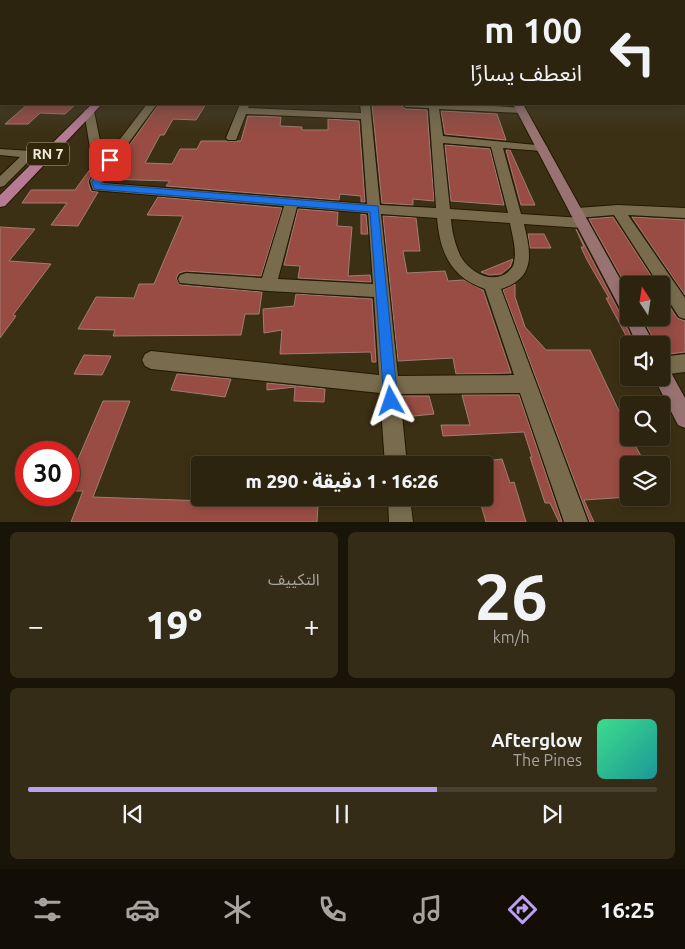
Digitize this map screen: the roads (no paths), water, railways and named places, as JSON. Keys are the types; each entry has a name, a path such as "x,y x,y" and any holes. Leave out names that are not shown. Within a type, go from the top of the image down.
{"main road":[{"name":"RN 7","path":"0,204 93,108"}],"street":[{"path":"151,105 100,173 96,184 99,188 515,218 579,218 618,210 683,217"},
{"path":"496,144 515,218 523,261 516,274 503,282 491,284 476,280 460,267 449,243 444,214 434,105 519,107 620,295"},
{"path":"232,138 244,107 366,110 395,456"},
{"path":"93,108 100,173"},
{"path":"438,139 542,148"},
{"path":"0,152 47,155"},
{"path":"0,183 30,154"},
{"path":"268,285 292,202"},
{"path":"618,210 685,312"},
{"path":"186,279 382,291"},
{"path":"491,284 576,522"},
{"path":"151,360 390,385 527,384"},
{"path":"670,365 685,363"},
{"path":"668,386 685,418"},
{"path":"400,506 401,522"}]}
